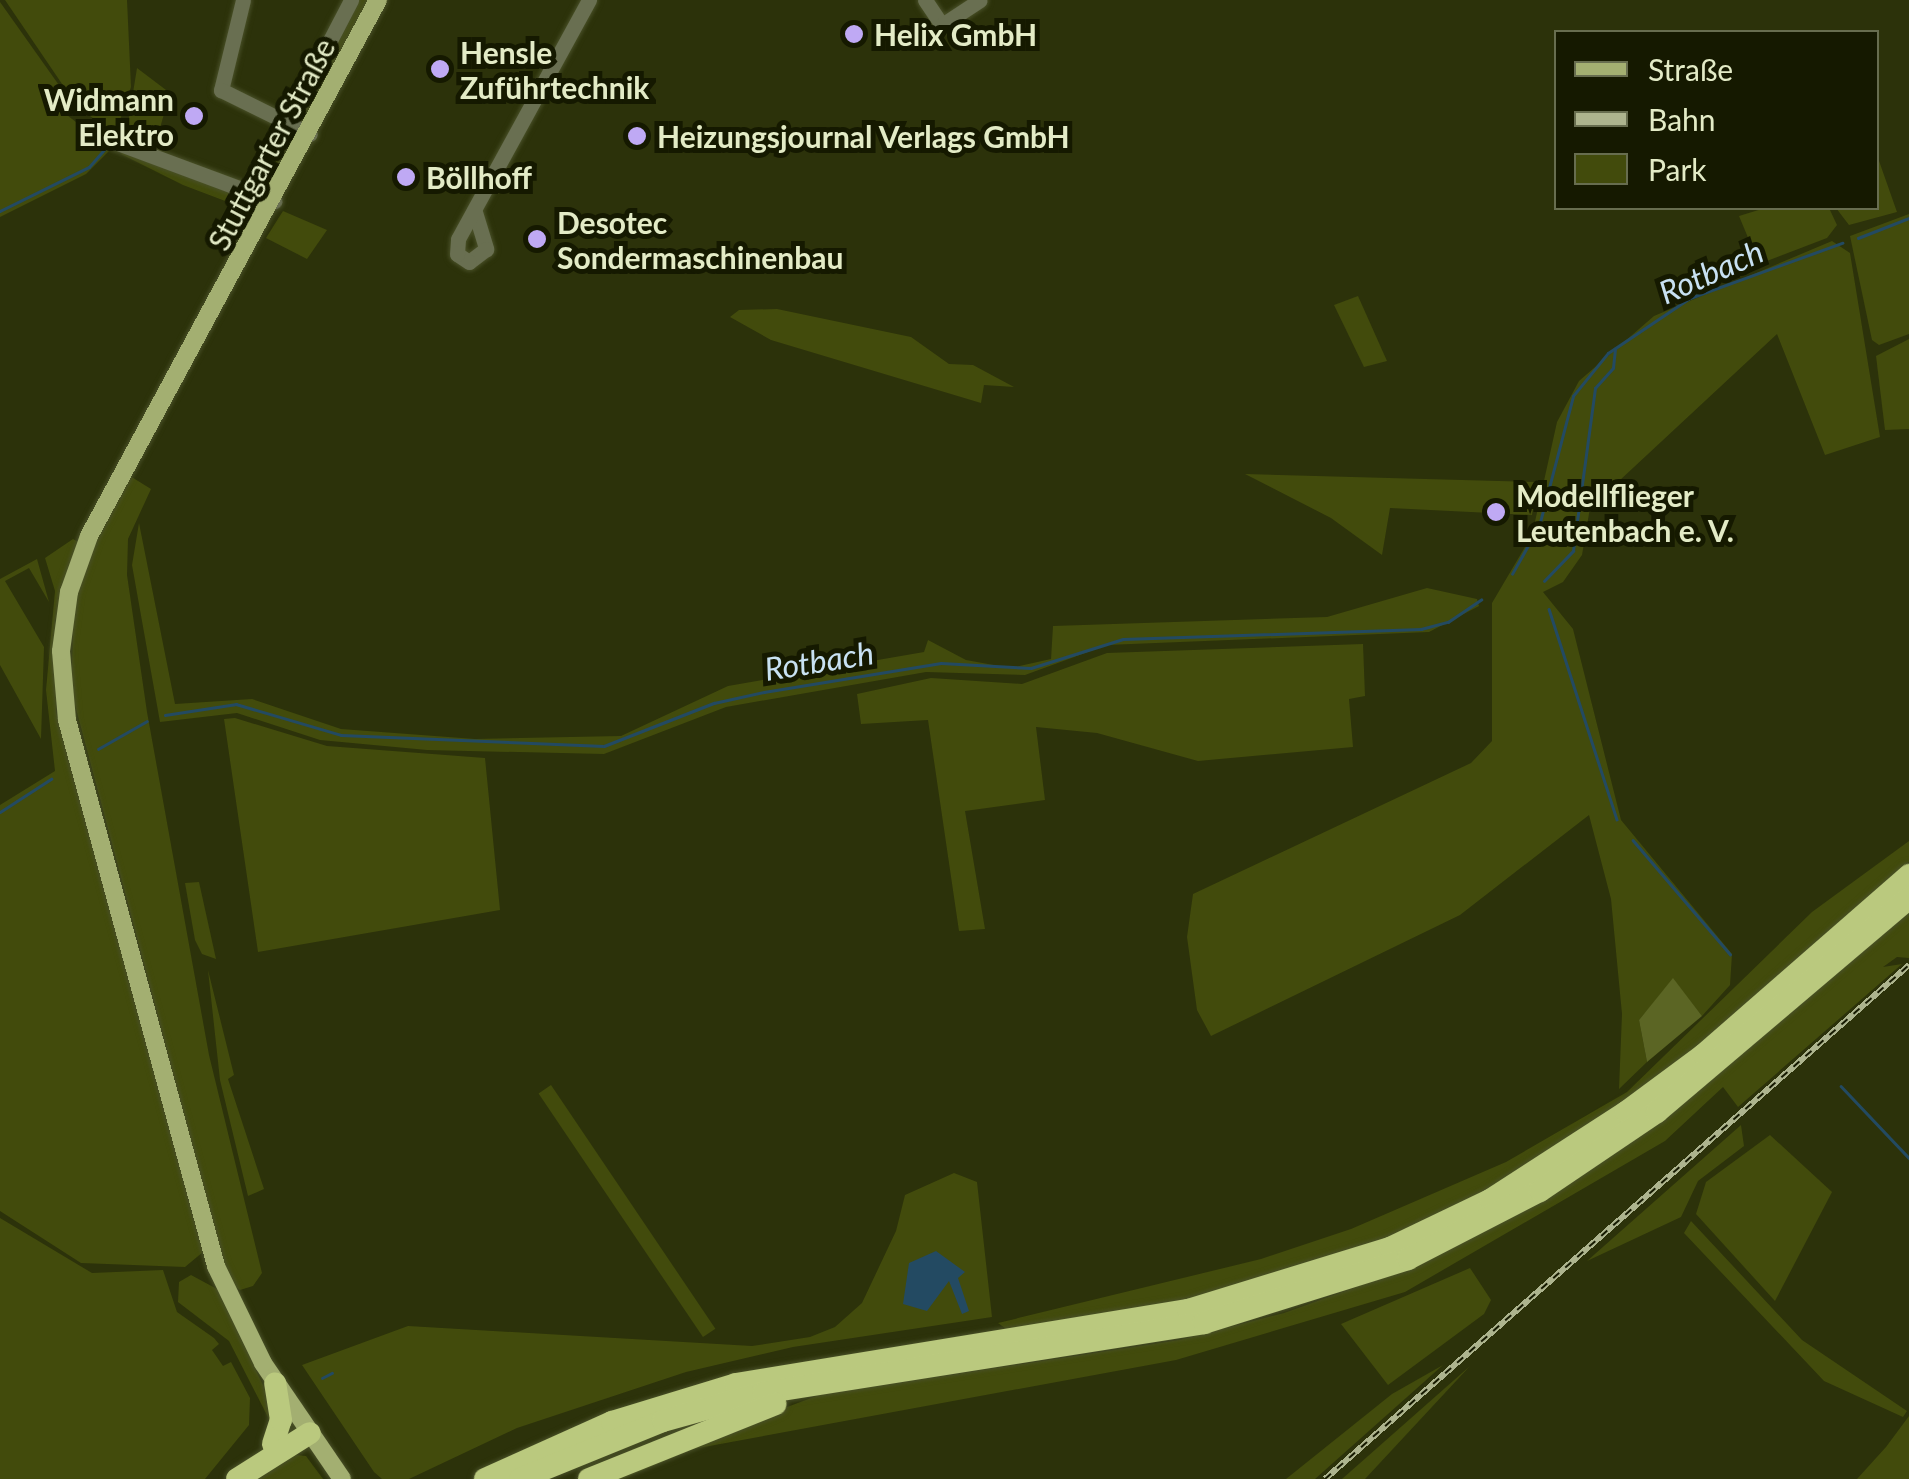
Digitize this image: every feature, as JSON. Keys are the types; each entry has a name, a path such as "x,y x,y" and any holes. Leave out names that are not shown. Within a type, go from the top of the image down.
{"highway":[{"path":"485,1479 612,1422 698,1394 824,1365 1188,1310 1390,1248 1490,1200 1626,1112 1727,1034 1909,875"},
{"path":"520,1479 662,1420 824,1381 1204,1323 1408,1258 1540,1191 1658,1112 1909,898"},
{"path":"269,1373 280,1420 273,1444"},
{"path":"589,1479 806,1395 824,1381"},
{"path":"239,1477 273,1444 307,1428"},
{"path":"239,1477 307,1428"}],"main road":[{"name":"Stuttgarter Straße","path":"342,1479 269,1373 216,1266 62,686 64,617 79,558 310,134 378,0"}],"street":[{"path":"243,0 221,90 310,134"},
{"path":"286,122 352,0"},
{"path":"475,212 589,0"},
{"path":"925,0 942,25 980,0"},
{"path":"116,142 274,201"}],"green space":[{"path":"5,0 127,0 131,87 115,135 77,106"},
{"path":"358,0 373,0 308,115 301,112"},
{"path":"0,2 66,95 63,112 111,149 86,174 0,217"},
{"path":"137,68 170,93 154,149 258,187 287,131 293,135 264,195 125,142"},
{"path":"125,150 247,198 251,205 237,230 231,228 241,207 183,185 121,154"},
{"path":"1879,161 1897,212 1849,225 1838,210 1879,210"},
{"path":"1758,210 1830,210 1837,225 1827,238 1759,264 1739,216"},
{"path":"283,211 327,230 307,259 266,238"},
{"path":"1909,214 1909,334 1879,345 1872,340 1850,236"},
{"path":"1832,241 1850,253 1880,437 1825,455 1777,334 1590,508 1582,555 1563,582 1543,592 1573,629 1621,820 1732,954 1730,985 1702,1016 1673,979 1639,1020 1647,1062 1619,1089 1622,1014 1611,899 1589,815 1460,915 1211,1036 1197,1010 1187,937 1193,894 1471,763 1492,741 1492,603 1532,535 1557,422 1579,381 1654,316"},
{"path":"1358,296 1387,361 1364,367 1334,305"},
{"path":"777,309 911,337 949,364 973,365 1014,387 984,385 981,403 771,340 730,317 739,310"},
{"path":"1909,339 1909,429 1885,430 1876,356"},
{"name":"Modellflieger Leutenbach e. V.","path":"1245,474 1537,482 1532,515 1390,508 1382,555 1331,518"},
{"path":"130,476 151,489 128,539 127,575 147,712 209,1055 262,1273 253,1286 240,1290 229,1283 71,690 74,603 93,546"},
{"path":"139,523 175,704 252,699 341,729 475,739 621,736 728,686 924,652 928,640 966,660 1010,668 1051,659 1053,626 1327,617 1427,588 1477,599 1479,606 1429,632 1107,645 1025,675 926,672 726,707 604,754 427,750 320,740 237,713 160,722 132,565"},
{"path":"73,539 78,542 55,621 56,712 203,1252 185,1267 81,1263 0,1211 0,805 55,771 46,690 55,591 45,558"},
{"path":"37,559 49,602 29,568 5,581 44,647 41,739 0,665 0,579"},
{"path":"1363,644 1365,696 1349,699 1353,747 1198,761 1097,733 1036,727 1045,800 965,811 985,929 959,931 928,720 861,724 857,694 931,678 1022,684 1107,653"},
{"path":"235,718 327,746 485,758 500,910 258,952 224,719"},
{"path":"1909,841 1909,862 1768,989 1667,1073 1526,1170 1392,1238 1247,1288 1009,1331 998,1323 1261,1259 1351,1229 1506,1162 1627,1092 1812,912"},
{"path":"199,882 216,959 202,954 195,940 185,883"},
{"path":"1909,911 1909,958 1897,957 1883,967 1902,964 1738,1107 1723,1087 1665,1141 1405,1292 1176,1360 693,1449 622,1479 596,1479 819,1395 1179,1340 1284,1313 1409,1268 1500,1224 1686,1102"},
{"path":"208,970 234,1075 228,1079 264,1189 248,1196 220,1080"},
{"path":"1673,978 1702,1016 1647,1062 1639,1020"},
{"path":"551,1085 715,1329 703,1337 539,1093"},
{"path":"1741,1125 1744,1146 1698,1181 1681,1217 1587,1261"},
{"path":"1770,1135 1832,1192 1775,1301 1696,1214 1706,1182"},
{"path":"954,1173 977,1182 992,1317 793,1347 686,1372 517,1428 409,1479 382,1479 374,1472 302,1365 408,1326 752,1346 810,1337 835,1327 862,1303 896,1231 905,1195"},
{"path":"0,1218 92,1273 163,1270 177,1312 214,1338 219,1344 212,1350 223,1366 231,1362 250,1398 249,1425 205,1479 0,1479"},
{"path":"1691,1221 1802,1340 1907,1411 1903,1417 1824,1381 1684,1233"},
{"path":"1470,1268 1491,1300 1484,1314 1388,1385 1341,1324"},
{"path":"191,1275 217,1289 276,1412 271,1423 229,1341 178,1302 179,1282"},
{"path":"1443,1365 1315,1479 1286,1479 1392,1394"},
{"path":"1470,1366 1365,1479 1342,1479"},
{"path":"1909,1416 1909,1479 1857,1479 1886,1447"},
{"path":"287,1454 306,1456 323,1479 249,1479"}],"water":[{"path":"936,1251 965,1272 958,1278 969,1311 962,1314 949,1281 927,1311 903,1304 909,1263"}],"waterway":[{"path":"0,211 89,167 108,145"},
{"name":"Rotbach","path":"1858,238 1909,218"},
{"name":"Rotbach","path":"1512,574 1539,526 1573,396 1608,353 1690,298 1842,243"},
{"path":"1544,581 1573,551 1595,388 1613,368 1615,349"},
{"name":"Rotbach","path":"165,715 236,704 341,735 604,746 714,703 764,692 941,663 1031,668 1123,639 1421,629 1448,622 1481,600"},
{"path":"1549,609 1617,819"},
{"path":"98,749 147,721"},
{"path":"0,812 51,779"},
{"path":"1633,840 1730,954"},
{"path":"1841,1086 1909,1158"},
{"path":"322,1378 332,1373"}],"railway":[{"path":"1325,1479 1909,965"}],"place":[{"name":"Helix GmbH","path":"854,34"},
{"name":"Hensle Zuführtechnik","path":"440,69"},
{"name":"Widmann Elektro","path":"194,116"},
{"name":"Heizungsjournal Verlags GmbH","path":"637,136"},
{"name":"Böllhoff","path":"406,177"},
{"name":"Desotec Sondermaschinenbau","path":"537,239"},
{"name":"Modellflieger Leutenbach e. V.","path":"1496,512"}]}
